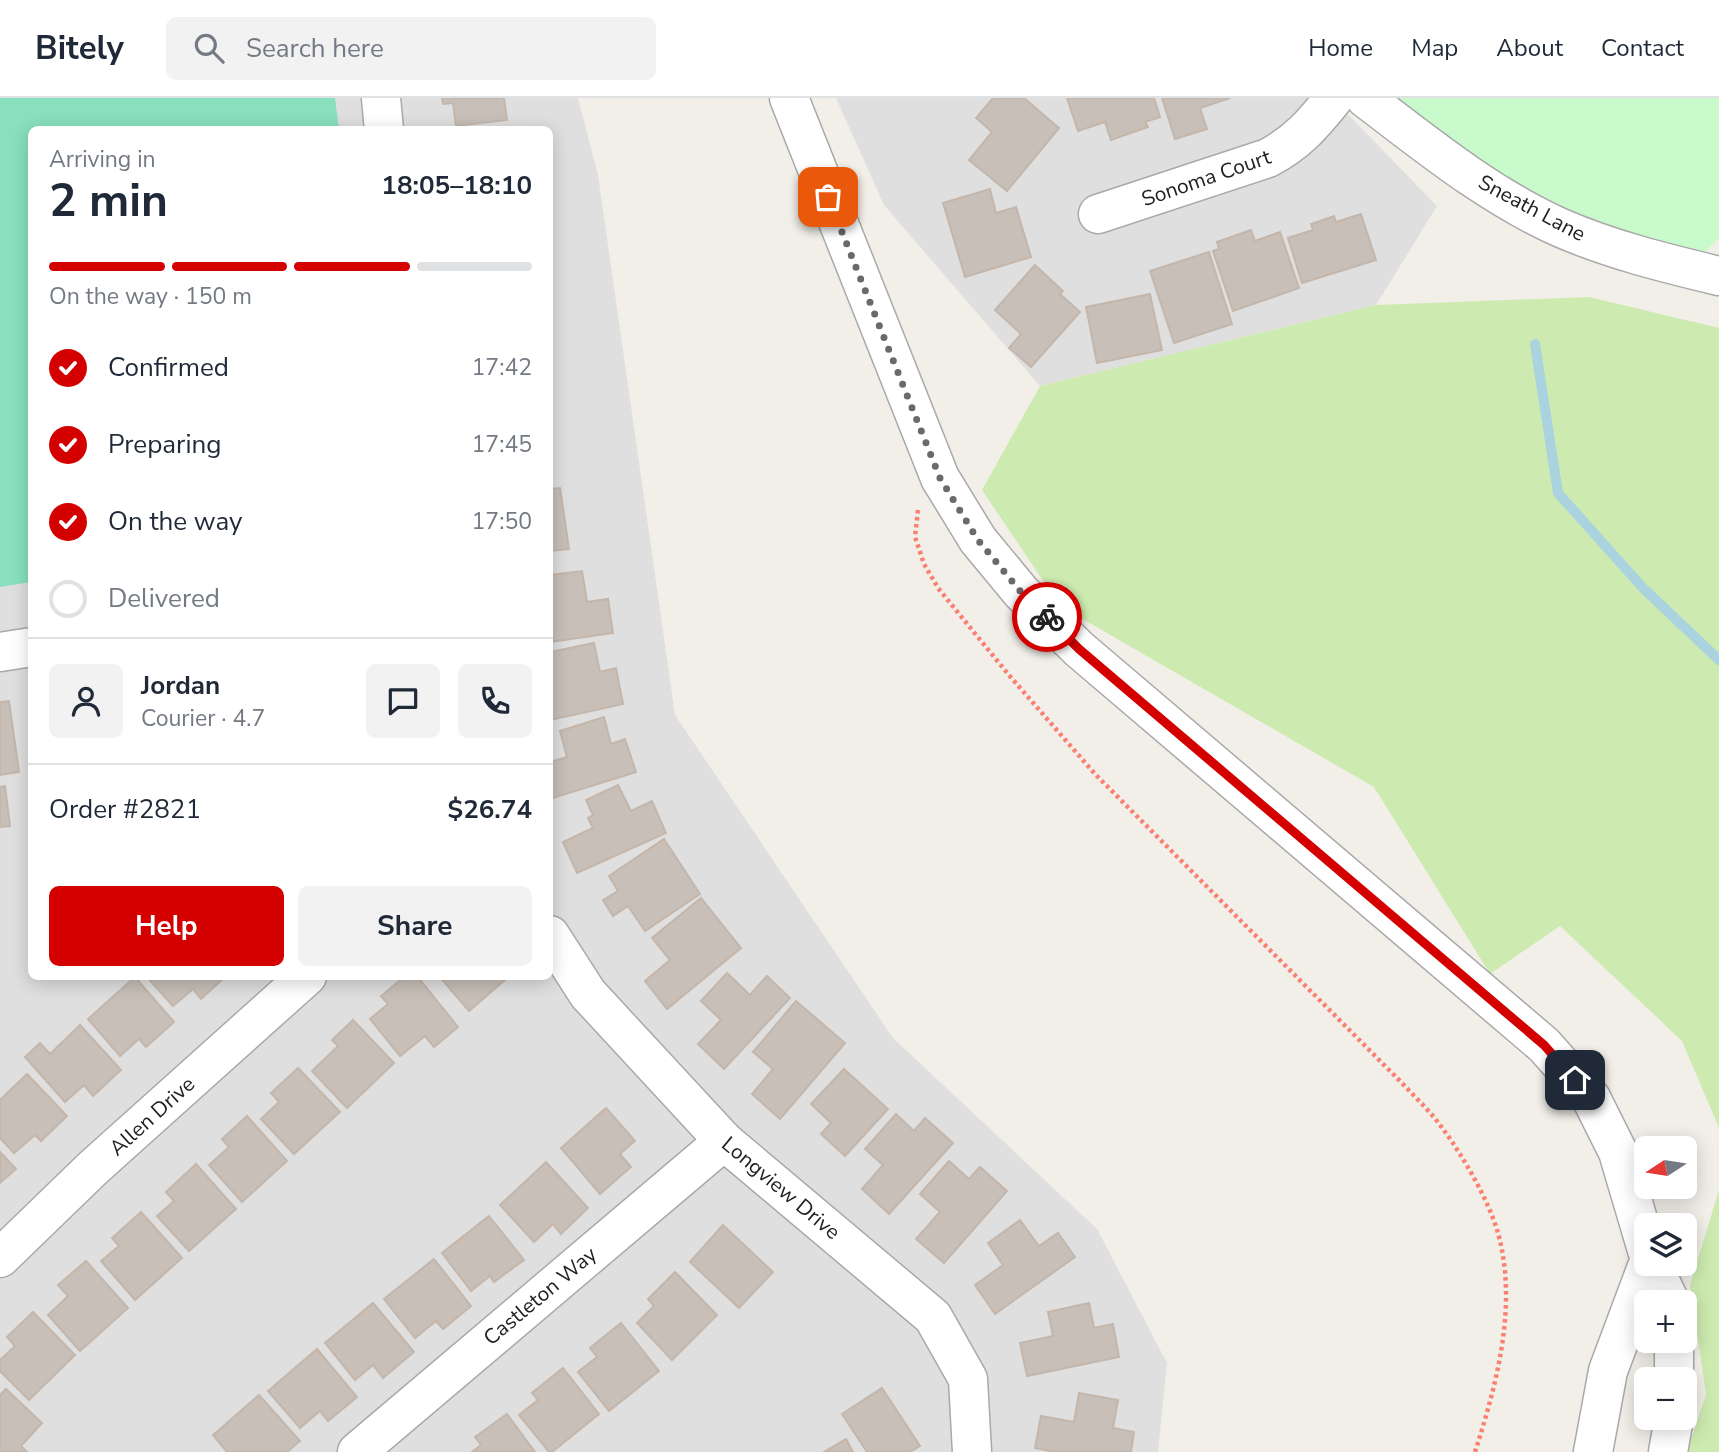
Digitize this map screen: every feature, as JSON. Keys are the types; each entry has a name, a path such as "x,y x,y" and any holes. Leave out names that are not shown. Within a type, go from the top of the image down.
{"street":[{"path":"381,98 384,126"},
{"path":"789,98 915,421 940,478 987,551 1021,592 1079,649 1544,1045 1591,1098 1618,1152 1636,1213"},
{"name":"Sonoma Court","path":"1098,214 1268,159 1306,133 1334,98"},
{"name":"Sneath Lane","path":"1365,98 1487,188 1560,227 1630,254 1719,276"},
{"path":"0,652 28,648"},
{"name":"Longview Drive","path":"553,940 588,994 724,1141 933,1317 968,1379 972,1452"},
{"name":"Allen Drive","path":"0,1258 93,1168 303,980"},
{"name":"Castleton Way","path":"357,1452 724,1141"},
{"path":"1594,1452 1608,1371 1645,1276"},
{"path":"1668,1452 1672,1430"}],"path":[{"path":"940,478 925,493 917,512 915,537 923,564 938,588 1095,774 1443,1128 1474,1180 1498,1232 1506,1289 1503,1346 1475,1452"}],"shaded area":[{"path":"0,98 578,98 598,175 675,715 893,1038 1097,1229 1167,1363 1158,1452 0,1452"},
{"path":"836,98 1332,98 1437,206 1376,305 1040,386 884,205"}],"green space":[{"path":"0,98 335,98 339,126 28,126 28,582 0,587"},
{"path":"1362,98 1719,98 1719,238 1680,278"},
{"path":"1589,297 1719,328 1719,1128 1682,1041 1560,926 1490,974 1374,787 1060,606 982,490 1040,386 1376,305"},
{"path":"1719,1190 1719,1452 1687,1452 1694,1430 1697,1430 1706,1394 1697,1333 1697,1290 1691,1290 1690,1285 1693,1276 1697,1276 1697,1262"}],"building":[{"path":"442,98 504,98 507,120 456,126 453,103 443,104"},
{"path":"993,98 1024,98 1059,128 1007,191 969,160 992,132 976,118"},
{"path":"1067,98 1154,98 1160,117 1145,122 1148,127 1111,140 1105,122 1078,131"},
{"path":"1162,98 1230,98 1200,108 1207,129 1175,139"},
{"path":"990,189 996,213 1016,207 1031,257 965,277 943,203"},
{"path":"1361,214 1376,260 1302,283 1288,238 1313,230 1311,224 1334,216 1336,222"},
{"path":"1251,230 1255,241 1280,232 1299,288 1233,311 1213,251 1219,249 1217,242"},
{"path":"1209,252 1232,324 1174,343 1150,271"},
{"path":"1035,265 1063,291 1060,294 1080,312 1031,367 1009,348 1021,334 995,310"},
{"path":"1150,294 1162,350 1097,363 1086,307"},
{"path":"560,488 569,549 553,551 553,489"},
{"path":"582,571 587,602 608,599 613,633 553,642 553,575"},
{"path":"594,643 600,672 616,668 623,704 553,719 553,651"},
{"path":"9,701 19,772 0,775 0,702"},
{"path":"604,717 611,744 625,739 636,772 553,798 553,761 567,757 560,731"},
{"path":"618,785 631,811 652,801 666,833 577,873 563,842 593,828 588,818 593,815 586,800"},
{"path":"5,786 10,826 0,827 0,787"},
{"path":"664,839 700,894 645,931 628,906 613,916 603,900 618,891 609,876"},
{"path":"701,898 741,948 667,1009 645,981 670,960 652,938"},
{"path":"727,973 750,995 767,976 790,998 724,1069 698,1044 721,1020 701,1001"},
{"path":"132,980 138,980 174,1022 146,1047 139,1039 120,1056 88,1019"},
{"path":"150,980 222,980 201,999 193,989 173,1006"},
{"path":"400,980 420,980 458,1027 434,1047 425,1036 400,1056 370,1019 388,1004 381,996"},
{"path":"442,980 505,980 469,1011"},
{"path":"796,1001 845,1043 780,1119 752,1094 773,1069 753,1052"},
{"path":"353,1020 394,1063 347,1108 312,1071 338,1046 332,1040"},
{"path":"80,1025 121,1070 93,1096 84,1085 65,1102 25,1057 40,1043 50,1054"},
{"path":"298,1068 340,1112 294,1154 261,1119 279,1102 271,1093"},
{"path":"844,1069 888,1109 845,1156 821,1134 831,1123 811,1104"},
{"path":"27,1074 67,1116 41,1141 35,1135 14,1153 0,1138 0,1100"},
{"path":"606,1108 635,1141 620,1154 631,1167 600,1194 561,1148"},
{"path":"896,1114 914,1131 925,1118 953,1143 889,1214 862,1189 883,1165 865,1149"},
{"path":"247,1116 287,1161 242,1202 209,1165 229,1147 222,1139"},
{"path":"0,1152 16,1169 0,1183"},
{"path":"949,1161 969,1179 980,1167 1007,1191 944,1263 916,1239 940,1212 920,1194"},
{"path":"546,1162 588,1208 561,1234 553,1224 534,1242 500,1205"},
{"path":"196,1164 236,1209 189,1251 157,1216 174,1201 166,1192"},
{"path":"141,1212 182,1258 135,1300 101,1261 119,1246 112,1238"},
{"path":"489,1216 524,1260 494,1282 490,1276 471,1291 442,1253"},
{"path":"1020,1220 1039,1246 1058,1233 1075,1257 995,1314 975,1285 1003,1265 988,1243"},
{"path":"723,1225 773,1272 739,1308 690,1262"},
{"path":"434,1259 471,1306 443,1329 436,1321 415,1338 384,1299"},
{"path":"86,1261 128,1308 80,1351 48,1315 68,1296 58,1285"},
{"path":"675,1272 717,1315 672,1360 637,1323 654,1306 648,1299"},
{"path":"373,1303 414,1352 383,1378 373,1365 355,1380 325,1343"},
{"path":"1089,1303 1094,1328 1113,1324 1119,1357 1027,1376 1020,1343 1053,1336 1048,1312"},
{"path":"33,1312 75,1355 29,1400 0,1371 0,1360 15,1346 7,1337"},
{"path":"621,1323 659,1371 609,1411 578,1372 597,1357 590,1348"},
{"path":"317,1349 357,1397 328,1421 320,1411 300,1428 268,1391"},
{"path":"563,1368 599,1414 549,1452 519,1415 538,1400 532,1393"},
{"path":"882,1388 920,1446 910,1452 867,1452 842,1414"},
{"path":"6,1389 42,1423 21,1446 27,1452 0,1452 0,1395"},
{"path":"1079,1393 1118,1400 1113,1428 1134,1432 1131,1452 1055,1452 1035,1448 1041,1416 1074,1422"},
{"path":"259,1395 300,1441 287,1452 227,1452 213,1435"},
{"path":"507,1414 535,1452 472,1452 481,1445 475,1437"},
{"path":"846,1439 853,1452 824,1452"}],"waterway":[{"path":"1535,344 1558,493 1643,588 1719,660"}],"way so far":[{"path":"828,197 915,421 940,478 978,540 1021,592 1047,617"}],"route":[{"path":"1047,617 1079,649 1544,1045 1575,1080"}]}
